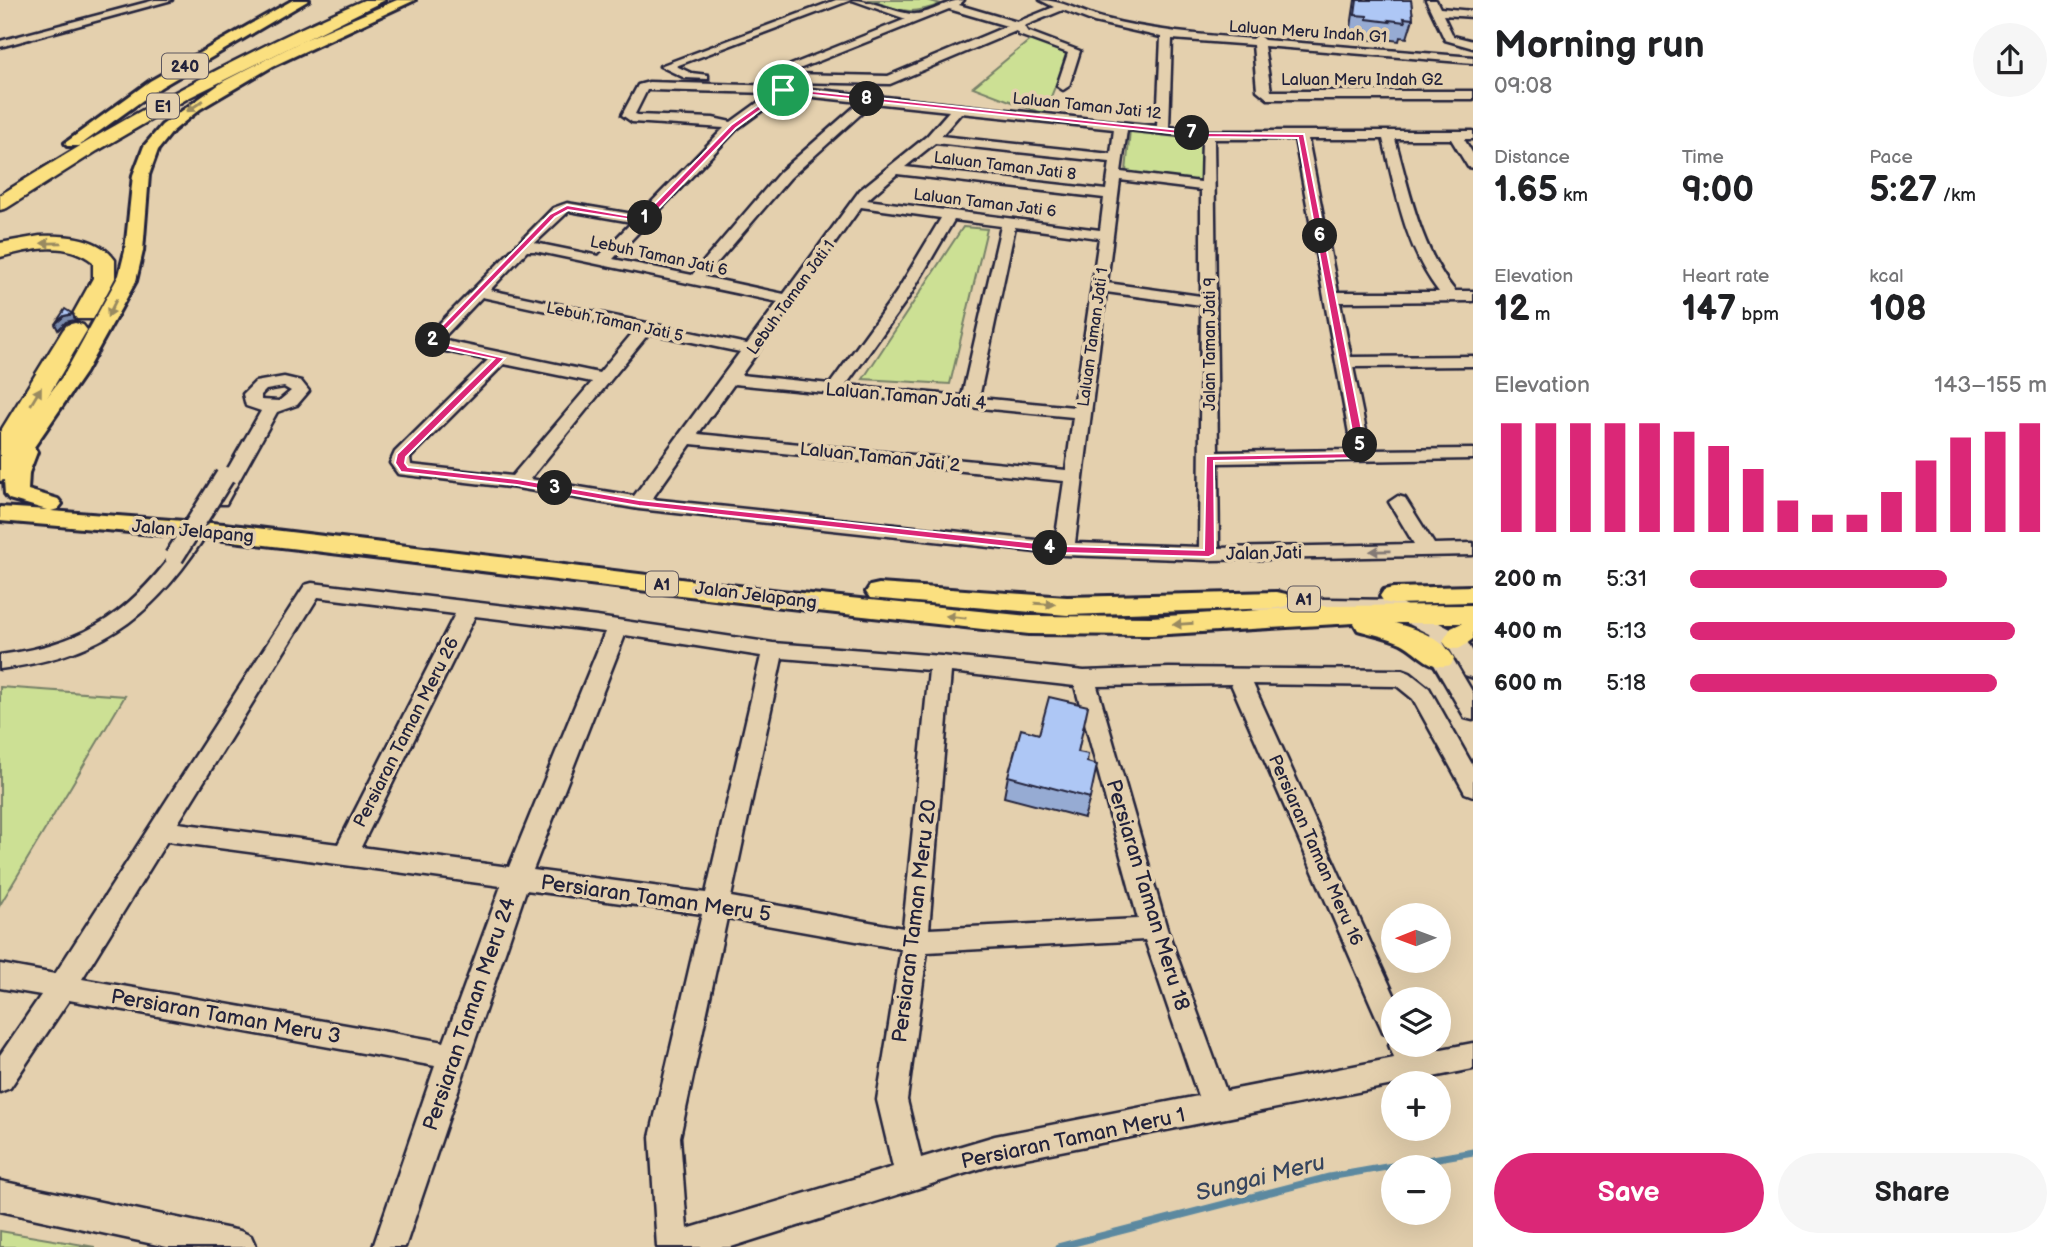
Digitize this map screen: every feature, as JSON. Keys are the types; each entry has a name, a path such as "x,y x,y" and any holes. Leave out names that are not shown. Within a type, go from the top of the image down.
{"highway":[{"name":"E1","path":"0,190 73,143 216,66 360,0"},
{"name":"E1","path":"0,204 132,122 332,19 377,0"},
{"path":"0,250 20,245 60,242 84,246 104,260 104,278 0,454"}],"main road":[{"name":"240","path":"73,143 99,122 217,46 303,0"},
{"path":"0,474 32,438 65,389 124,285 132,265 143,166 150,148 187,110 221,89 310,43 410,0"},
{"path":"32,438 16,472 15,486 17,494 49,511"},
{"name":"Jalan Jelapang","path":"0,500 49,511 781,600 1029,625 1151,626 1416,610 1473,594"},
{"path":"0,524 49,511"},
{"name":"Jalan Jelapang","path":"0,514 49,511 376,536 841,589 1067,606 1188,603 1473,614"},
{"path":"1325,615 1394,630 1411,637 1456,642"}],"street":[{"path":"0,32 124,0"},
{"path":"0,42 154,0"},
{"path":"0,42 167,0"},
{"path":"846,0 666,66 695,77 890,79 1013,28 1012,23 948,5"},
{"path":"857,0 915,18"},
{"path":"770,78 784,70 962,0"},
{"path":"1045,0 1140,22 1258,41"},
{"path":"1063,86 1074,51 1023,33 1018,25 1064,4"},
{"name":"Laluan Meru Indah G1","path":"1064,4 1120,26 1167,35 1472,60"},
{"path":"1433,6 1473,14"},
{"path":"1433,6 1449,38 1454,42 1473,44"},
{"path":"1163,130 1167,35"},
{"name":"Laluan Meru Indah G2","path":"1258,41 1263,90 1269,95 1473,95"},
{"name":"Laluan Taman Jati 12","path":"733,126 713,122 636,119 628,115 642,88 646,86 783,90 1208,135 1473,135"},
{"path":"603,261 733,126 783,90"},
{"path":"695,280 785,175 870,99"},
{"name":"Lebuh Taman Jati 1","path":"639,503 865,193 932,139 958,109"},
{"name":"Laluan Taman Jati 1","path":"1064,549 1121,126"},
{"name":"Jalan Taman Jati 9","path":"1208,135 1209,554"},
{"path":"1388,135 1423,250 1437,279 1451,296"},
{"path":"1455,135 1473,164"},
{"path":"1301,136 1362,456"},
{"path":"932,139 1115,167 1208,187"},
{"name":"Laluan Taman Jati 8","path":"895,170 1112,195"},
{"name":"Laluan Taman Jati 6","path":"859,203 1106,235"},
{"path":"604,379 437,345 433,339 553,215 567,207 643,220"},
{"path":"835,389 903,295 950,215"},
{"path":"970,402 1009,222"},
{"name":"Lebuh Taman Jati 6","path":"523,247 788,299"},
{"path":"1099,286 1209,302"},
{"name":"Lebuh Taman Jati 5","path":"479,292 752,350"},
{"path":"1332,297 1473,296"},
{"path":"517,482 646,327"},
{"name":"Jalan Jati","path":"500,358 401,456 400,463 405,470 517,482 639,503 1064,549 1209,554 1473,549"},
{"path":"1344,362 1473,361"},
{"name":"Laluan Taman Jati 4","path":"730,379 1082,412"},
{"path":"0,656 48,649 102,627 135,602 174,557 267,407 244,459 195,537 155,593 114,626 68,649 30,659 0,662"},
{"name":"Laluan Taman Jati 2","path":"687,438 1074,476"},
{"path":"1209,458 1473,454"},
{"path":"1398,502 1428,550"},
{"path":"0,1079 62,987 312,590 618,627 774,650 941,663 1084,680 1402,678 1421,694 1473,787"},
{"name":"Persiaran Taman Meru 26","path":"344,856 468,609"},
{"path":"1416,610 1456,642 1473,670"},
{"name":"Persiaran Taman Meru 24","path":"389,1247 453,1056 517,878 618,627"},
{"path":"1456,642 1473,712"},
{"path":"673,1247 665,1137 774,650"},
{"name":"Persiaran Taman Meru 20","path":"910,1176 892,1100 915,941 941,663"},
{"name":"Persiaran Taman Meru 16","path":"1239,677 1381,996"},
{"name":"Persiaran Taman Meru 18","path":"1084,680 1154,929 1217,1108"},
{"name":"Persiaran Taman Meru 5","path":"159,830 716,905 915,941 1154,929"},
{"name":"Persiaran Taman Meru 3","path":"0,976 453,1056"},
{"name":"Persiaran Taman Meru 1","path":"1451,1056 1473,1056"},
{"name":"Persiaran Taman Meru 1","path":"681,1247 995,1150 1217,1108 1408,1057"},
{"path":"0,1196 240,1247"}],"green space":[{"path":"868,0 927,0 941,4 904,11"},
{"path":"1030,40 1069,52 1044,114 973,87"},
{"path":"1130,130 1194,136 1205,144 1202,182 1126,172"},
{"path":"963,227 987,229 950,384 863,379"},
{"path":"0,687 125,696 0,905"},
{"path":"0,1231 95,1247 0,1247"}],"building":[{"path":"1357,0 1411,0 1413,19 1404,18 1405,22 1389,20 1390,22 1355,15"},
{"path":"65,309 73,314 64,316 55,324"},
{"path":"1049,697 1088,706 1078,752 1088,754 1087,762 1097,765 1090,798 1008,776 1021,729 1039,734"}],"waterway":[{"name":"Sungai Meru","path":"1058,1247 1329,1177 1473,1152"}],"route":[{"path":"783,90 1208,135 1301,136 1362,456 1209,458 1209,554 1064,549 766,518 639,503 517,482 405,470 400,463 401,456 500,358 437,345 433,339 553,215 567,207 643,220 733,126 783,90"}]}
